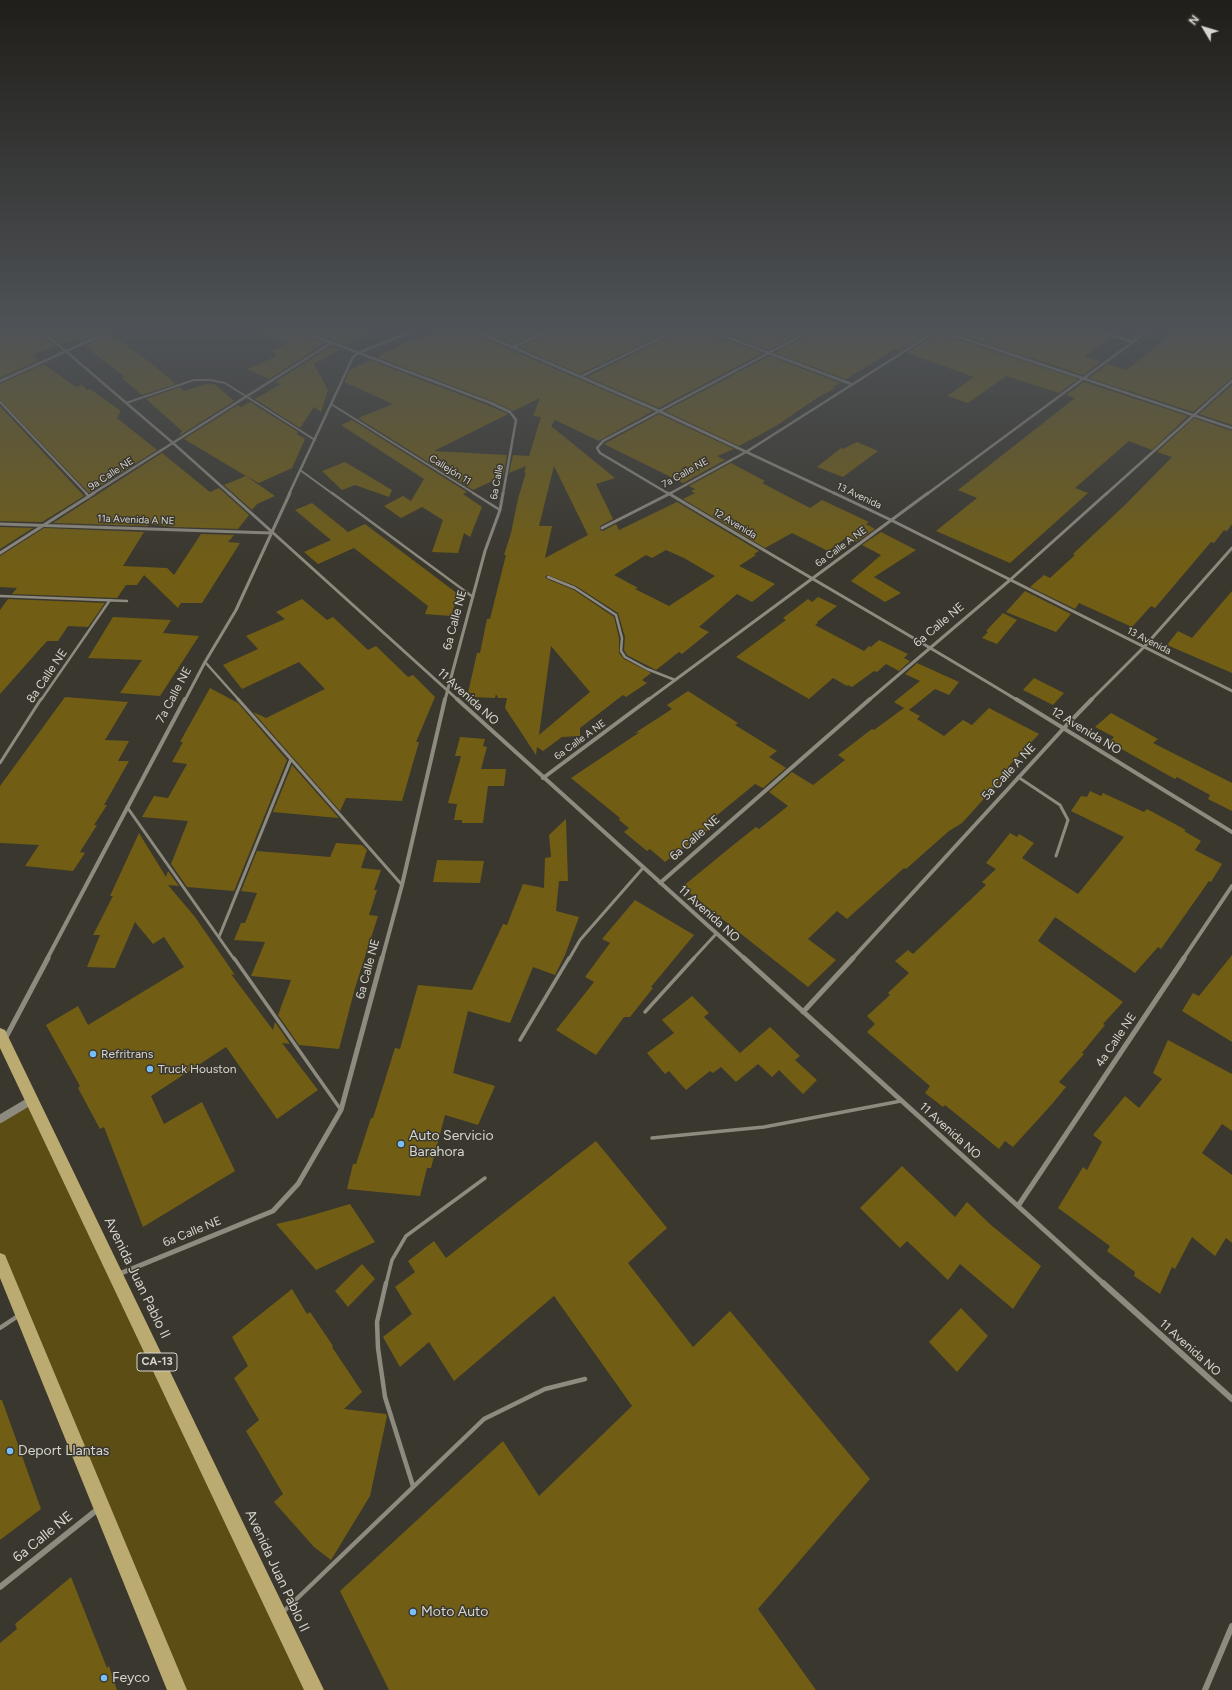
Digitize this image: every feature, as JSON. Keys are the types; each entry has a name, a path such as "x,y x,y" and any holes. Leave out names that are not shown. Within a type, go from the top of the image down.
{"highway":[{"name":"Avenida Juan Pablo II","path":"1,1040 32,1100 314,1690"},
{"path":"0,1260 177,1690"}],"street":[{"name":"11 Avenida NO","path":"133,409 173,443 542,778 1232,1399"},
{"name":"9a Calle NE","path":"0,553 227,409"},
{"name":"7a Calle NE","path":"1,1040 206,662 236,610 329,409"},
{"name":"6a Calle","path":"485,551 500,510 516,420 514,416 501,409"},
{"name":"13 Avenida","path":"654,409 891,520 1232,691"},
{"path":"659,411 663,409"},
{"name":"7a Calle NE","path":"602,528 670,494 746,452 813,409"},
{"name":"6a Calle A NE","path":"542,778 1042,409"},
{"path":"1174,409 1232,428"},
{"name":"6a Calle NE","path":"660,883 930,647 1010,580 1200,409"},
{"name":"12 Avenida","path":"659,411 603,441 597,448 600,453 811,579 930,647"},
{"name":"11a Avenida A NE","path":"0,524 271,533"},
{"name":"5a Calle A NE","path":"803,1012 1018,777 1144,647 1232,548"},
{"name":"6a Calle NE","path":"116,1275 273,1211 298,1184 342,1110 402,884 447,692 485,551"},
{"name":"12 Avenida NO","path":"930,647 1232,832"},
{"name":"4a Calle NE","path":"1018,1206 1232,886"},
{"path":"0,1119 32,1100"},
{"name":"6a Calle NE","path":"0,1587 101,1506"},
{"path":"1205,1690 1232,1626"}],"lane":[{"path":"6,409 89,497"},
{"path":"267,409 315,440"},
{"name":"Callejón 11","path":"339,409 500,510"},
{"path":"300,470 473,596"},
{"path":"548,578 560,581 579,590 616,615 622,638 621,651 626,657 647,669 675,680"},
{"path":"1,597 127,601"},
{"name":"8a Calle NE","path":"0,763 48,689 110,600"},
{"path":"206,662 402,884"},
{"path":"219,937 291,759"},
{"path":"1018,777 1060,805 1068,820 1056,856"},
{"path":"127,807 342,1110"},
{"path":"520,1040 580,940 642,868"},
{"path":"645,1012 716,934"},
{"path":"652,1138 764,1127 901,1101"},
{"path":"413,1486 386,1397 378,1348 378,1322 382,1297 392,1260 406,1236 485,1178"},
{"path":"0,1328 22,1313"},
{"path":"278,1616 484,1419 546,1389 585,1379"}],"shaded area":[{"path":"32,1101 311,1690 182,1690 0,1258 0,1120"}],"building":[{"path":"0,409 3,409 84,496 42,522 0,521"},
{"path":"8,409 118,409 121,411 117,418 157,450 89,493"},
{"path":"157,409 222,409 179,436 182,431"},
{"path":"232,409 261,409 298,432 297,434 305,439 292,468 259,483 184,439"},
{"path":"270,409 313,409 300,428"},
{"path":"381,409 496,409 508,414 434,451 507,455 503,476 473,490 358,418"},
{"path":"536,409 648,409 653,411 599,441 555,420 551,426 615,478 596,484 613,519 600,526 600,530 603,531 616,524 619,530 677,502 759,551 754,554 756,555 739,566 775,584 752,602 737,594 699,627 709,632 682,654 679,652 656,670 627,655 624,650 625,637 618,613 576,586 547,575 545,577 547,579 574,590 614,617 619,638 619,653 624,659 651,673 642,680 647,683 626,697 623,695 580,728 580,736 562,737 543,751 537,747 536,755 505,708 507,698 498,698 496,694 495,698 474,697 475,693 468,693 477,653 480,653 487,619 490,619 506,555 504,555 526,472 524,473 526,466 509,473 513,455 529,456 541,417 533,416","holes":["554,466 588,535 545,558 552,526 539,526","666,550 684,558 715,576 669,606 635,589 638,588 614,575 646,555 652,558","551,646 590,692 539,735"]},
{"path":"669,409 801,409 776,426 739,446 665,411"},
{"path":"1061,409 1166,409 1188,416 1152,450 1129,441 1075,488 1088,493 1010,563 936,531 977,498 958,490"},
{"path":"1183,409 1197,409 1193,412"},
{"path":"1205,409 1232,409 1232,425 1199,414"},
{"path":"659,414 734,449 717,456 725,460 683,483 604,444"},
{"path":"1194,418 1232,431 1232,524 1227,531 1224,530 1214,543 1211,542 1155,608 1151,606 1132,627 1079,603 1075,609 1030,587 1044,575 1050,578 1075,555 1073,554 1126,504 1172,457 1157,452"},
{"path":"352,420 467,492 463,494 482,507 470,537 464,533 458,553 432,552 443,520 422,507 401,518 384,506 403,496 411,501 424,479 341,425"},
{"path":"857,442 878,451 843,477 817,467 841,448 843,449"},
{"path":"162,453 210,492 219,488 249,515 238,529 174,527 149,524 148,526 53,523"},
{"path":"345,462 392,490 389,497 355,485 342,490 322,471"},
{"path":"731,463 765,481 762,483 810,508 822,500 869,522 866,524 875,529 856,542 847,537 828,551 792,533 765,548 683,499 695,493 691,491 695,489 689,486"},
{"path":"246,476 275,496 257,504 252,510 224,485"},
{"path":"312,503 348,532 365,524 458,594 451,616 425,614 428,606 354,548 318,564 304,552 331,540 295,510"},
{"path":"0,527 33,528 0,549"},
{"path":"44,528 144,532 123,566 167,568 174,575 201,534 234,535 228,542 240,543 202,603 181,603 178,608 144,575 137,585 126,585 117,598 12,594 17,588 0,587 0,556"},
{"path":"881,532 916,550 874,577 901,593 885,602 851,581 881,555 862,545"},
{"path":"1025,591 1071,614 1056,632 1006,612"},
{"path":"1232,591 1232,673 1167,645 1178,631 1192,638"},
{"path":"818,597 837,606 815,625 864,651 879,640 908,654 904,658 910,661 899,671 886,664 877,672 874,671 852,687 847,686 833,678 809,699 736,657 786,620 783,618 808,599 812,602"},
{"path":"8,599 105,603 88,627 68,626 58,641 47,641 0,694 0,610"},
{"path":"302,599 327,620 333,617 368,650 376,646 408,677 413,675 435,697 416,742 419,742 402,801 346,798 340,811 253,712 268,719 266,718 325,689 299,662 242,689 223,665 258,649 246,636 285,619 276,612"},
{"path":"1003,613 1017,620 997,644 982,638 988,632 986,631"},
{"path":"113,617 171,620 163,633 199,636 160,696 120,693 142,660 88,658"},
{"path":"917,663 959,682 949,695 935,689 909,710 920,716 917,719 944,736 963,720 972,725 989,708 1039,734 1008,767 1011,769 962,823 949,831 906,869 904,868 847,919 837,911 808,939 836,960 808,987 682,887 756,827 759,829 788,806 769,792 792,772 813,785 845,760 838,755 872,729 874,730 904,708 894,702 920,681 905,674"},
{"path":"1034,678 1064,693 1053,705 1023,690"},
{"path":"210,688 238,703 287,760 234,891 187,887 171,864 188,821 142,817 154,796 168,798 187,764 172,762 183,742 180,742"},
{"path":"688,691 738,723 735,725 777,751 769,757 786,768 763,788 755,784 710,821 715,825 665,862 650,849 647,851 624,832 629,828 619,820 620,818 571,778 672,709 667,705"},
{"path":"65,697 128,702 105,740 129,741 118,761 129,761 104,805 107,805 94,825 97,825 80,852 85,853 73,871 25,866 39,845 0,843 0,786"},
{"path":"1111,713 1158,739 1153,743 1232,783 1232,811 1208,799 1210,795 1177,777 1175,779 1109,742 1114,737 1095,727"},
{"path":"460,737 485,739 483,746 487,747 481,769 506,769 504,786 488,786 483,823 462,823 462,820 454,820 457,804 448,803 461,756 455,756"},
{"path":"292,765 338,817 338,818 273,812"},
{"path":"1090,791 1101,796 1103,793 1144,812 1147,809 1186,830 1184,831 1201,841 1195,850 1222,864 1211,882 1209,881 1161,949 1158,947 1135,973 1055,917 1038,941 1123,1002 1103,1024 1105,1025 1082,1053 1084,1054 1059,1082 1066,1087 1052,1104 1013,1147 1005,1141 999,1149 945,1105 943,1107 925,1093 930,1086 867,1032 875,1024 867,1016 890,995 888,993 909,973 895,961 908,950 913,954 986,885 982,882 996,869 986,863 1010,833 1017,837 1019,834 1034,843 1022,858 1078,894 1124,837 1071,811 1081,796 1087,797"},
{"path":"566,819 568,881 559,881 556,911 579,917 565,955 555,975 533,967 510,1023 468,1011 453,1073 495,1086 478,1125 445,1115 431,1168 427,1168 420,1196 347,1189 353,1164 356,1164 371,1118 373,1118 395,1048 400,1049 418,985 472,990 503,924 507,925 523,884 544,888 545,858 551,857 549,835"},
{"path":"139,833 166,877 168,871 179,886 168,885 195,917 235,975 231,974 273,1030 275,1022 290,1044 282,1043 318,1090 277,1119 226,1047 151,1096 164,1124 202,1102 235,1171 143,1227 104,1127 100,1129 78,1088 80,1086 46,1025 78,1006 88,1025 184,967 164,937 153,944 135,922 115,968 87,967 100,935 93,935 113,896 110,896"},
{"path":"336,843 362,845 367,850 361,868 381,870 374,890 377,890 369,915 378,916 355,988 339,1049 299,1045 278,1015 291,980 251,976 265,942 234,940 241,923 245,923 257,893 241,891 257,851 330,857"},
{"path":"437,860 484,861 480,883 433,882"},
{"path":"635,900 694,935 651,987 653,988 630,1017 624,1017 596,1055 556,1030 594,982 585,977 610,943 602,939"},
{"path":"1232,955 1232,1042 1182,1011 1193,993 1199,996"},
{"path":"692,996 709,1013 704,1017 740,1053 770,1027 800,1056 795,1060 817,1080 803,1094 779,1070 772,1077 758,1064 736,1082 721,1067 713,1073 710,1071 686,1090 669,1071 665,1074 647,1053 674,1033 662,1020"},
{"path":"1168,1040 1232,1074 1232,1131 1222,1124 1202,1153 1232,1175 1232,1243 1226,1238 1215,1256 1192,1237 1175,1269 1172,1267 1160,1294 1134,1276 1135,1272 1107,1251 1110,1246 1058,1208 1083,1167 1087,1170 1102,1142 1093,1135 1125,1096 1139,1108 1162,1079 1153,1073"},
{"path":"596,1141 667,1228 628,1263 693,1347 730,1311 870,1479 758,1609 816,1690 389,1690 340,1591 503,1441 539,1496 632,1406 554,1296 454,1381 429,1342 400,1367 383,1337 412,1314 395,1287 415,1272 408,1261 434,1241 446,1258"},
{"path":"902,1166 955,1217 967,1202 991,1225 1041,1266 1013,1309 960,1264 948,1280 907,1241 900,1248 860,1208"},
{"path":"350,1204 375,1242 316,1270 276,1224 299,1219"},
{"path":"362,1264 375,1279 348,1307 335,1291"},
{"path":"292,1289 307,1314 310,1312 362,1392 344,1409 386,1414 387,1416 370,1496 331,1560 314,1547 274,1502 283,1494 246,1431 259,1420 234,1378 248,1366 232,1337"},
{"path":"961,1308 988,1336 957,1372 929,1342"},
{"name":"Deport Llantas","path":"0,1400 2,1400 41,1509 0,1540"},
{"path":"71,1577 107,1668 109,1666 117,1690 0,1690 0,1643 17,1629 15,1624"}],"place":[{"name":"Refritrans","path":"93,1054"},
{"name":"Truck Houston","path":"150,1069"},
{"name":"Auto Servicio Barahora","path":"401,1144"},
{"name":"Deport Llantas","path":"10,1451"},
{"name":"Moto Auto","path":"413,1612"},
{"name":"Feyco","path":"104,1678"}]}
